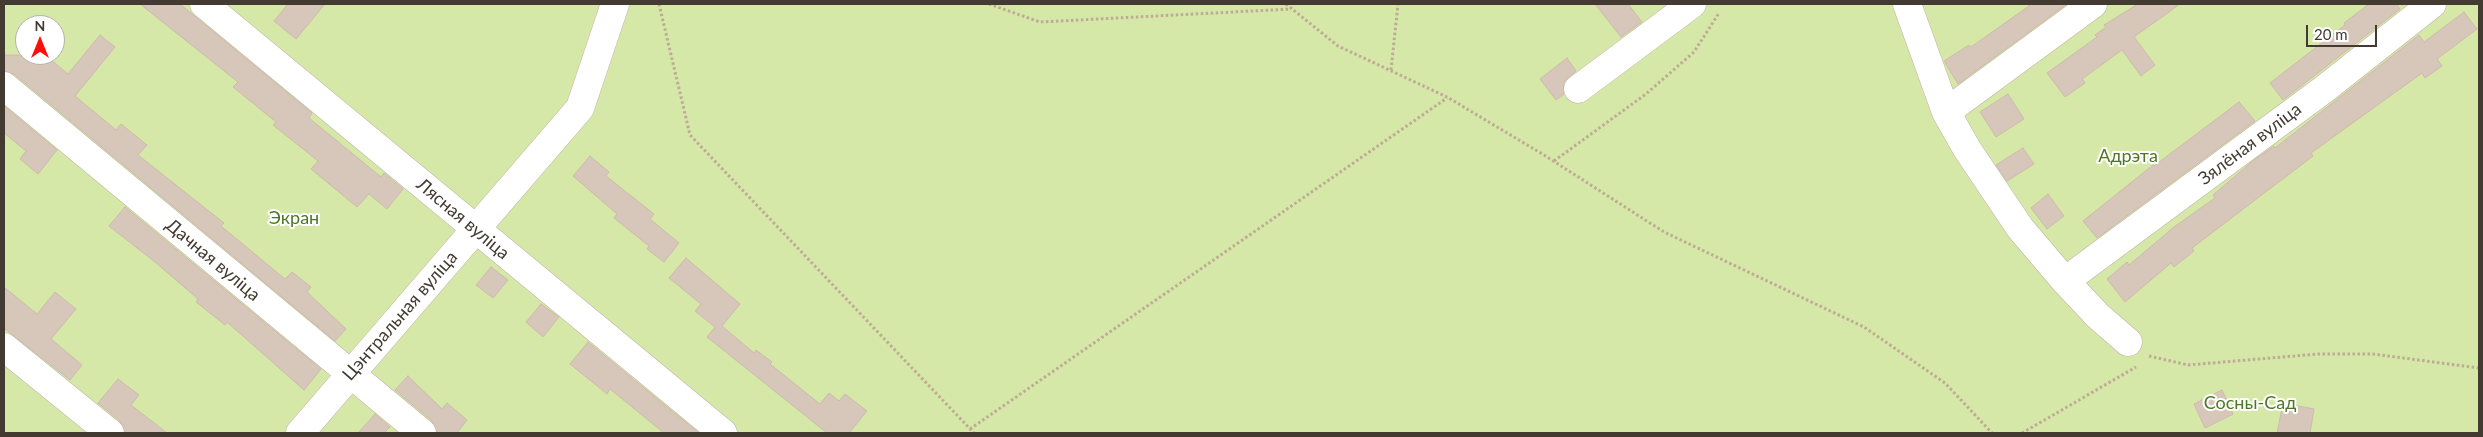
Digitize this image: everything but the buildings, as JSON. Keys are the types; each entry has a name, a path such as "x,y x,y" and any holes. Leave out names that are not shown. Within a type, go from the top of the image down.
{"street":[{"name":"Лясная вуліца","path":"204,4 723,433"},
{"name":"Цэнтральная вуліца","path":"300,433 580,108 615,4"},
{"path":"1578,89 1692,4"},
{"path":"1907,4 1946,112 1967,149 2020,228 2098,316 2128,342"},
{"path":"1946,112 2093,4"},
{"name":"Зялёная вуліца","path":"2065,281 2323,90 2432,4"},
{"name":"Дачная вуліца","path":"4,86 422,433"},
{"path":"4,347 110,433"}],"path":[{"path":"659,4 690,135 974,433"},
{"path":"989,4 1040,22 1292,9"},
{"path":"1286,4 1338,46 1447,98 1554,162 1664,232 1864,327 1945,383 1992,433"},
{"path":"1391,71 1398,4"},
{"path":"1554,162 1646,94 1694,52 1719,13"},
{"path":"970,430 1447,98"},
{"path":"2128,342 2151,358 2188,365 2318,354 2373,354 2479,368"},
{"path":"2022,433 2084,399 2151,358"}],"green space":[{"path":"4,4 2479,4 2479,433 4,433"}],"park label":[{"name":"Адрэта","path":"2128,156"},
{"name":"Экран","path":"294,218"},
{"name":"Сосны-Сад","path":"2250,403"}]}
